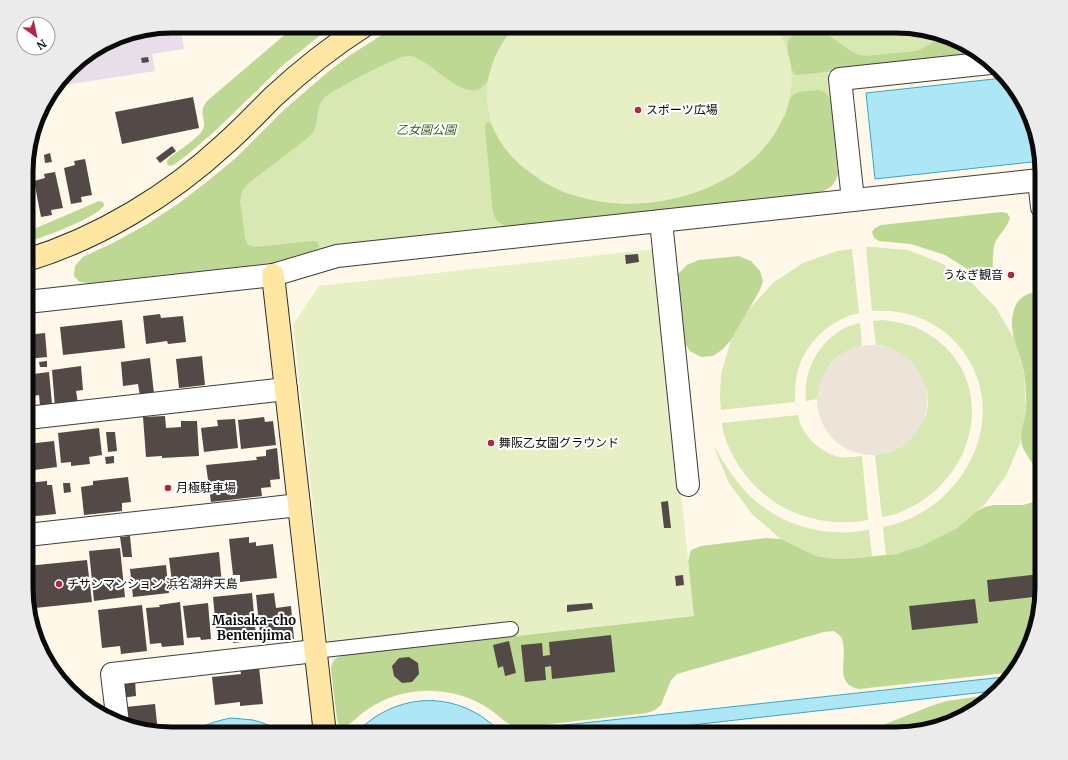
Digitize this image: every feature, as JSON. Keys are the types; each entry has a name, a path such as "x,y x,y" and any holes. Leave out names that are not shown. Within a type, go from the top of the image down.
{"street":[{"path":"33,258 72,243 105,228 168,190 198,168 226,144 273,97 317,58 354,33"},
{"path":"853,200 840,79 983,64"},
{"path":"33,301 273,275 336,256 1035,180"},
{"path":"661,221 688,485"},
{"path":"273,275 324,727"},
{"path":"33,417 286,389"},
{"path":"33,534 299,505"},
{"path":"117,715 112,674 315,651"}],"lane":[{"path":"315,651 511,629"}],"shaded area":[{"path":"163,33 181,33 184,49 152,54 155,71 63,85 80,67 95,56 127,40"},
{"path":"872,345 893,349 903,354 911,361 918,369 923,379 927,400 923,421 918,431 911,439 903,446 893,451 872,455 851,451 841,446 833,439 826,431 821,421 817,400 821,379 826,369 833,361 841,354 851,349"}],"green space":[{"path":"287,33 323,33 283,65 214,132 187,155 170,166 167,164 169,158 193,140 203,129 204,122 202,113 207,101"},
{"name":"乙女園公園","path":"385,33 905,33 932,38 949,44 972,56 828,72 838,174 832,186 821,192 334,245 271,263 90,283 80,282 74,276 75,266 83,257 146,225 178,204 208,181 237,157 285,109 349,56"},
{"path":"385,33 510,33 493,61 487,81 482,87 474,90 465,89 456,85 427,64 410,56 394,60 383,65 330,93 323,99 319,106 313,133 250,182 242,191 240,201 245,238 248,245 255,247 313,241 318,242 319,247 315,250 271,263 90,283 80,282 74,276 75,266 83,257 146,225 178,204 208,181 237,157 285,109 349,56"},
{"name":"スポーツ広場","path":"779,33 788,54 792,74 792,84 788,104 781,122 772,138 753,159 722,180 696,192 668,200 639,204 610,203 582,198 555,188 524,168 511,156 496,134 490,118 487,103 488,82 497,52 508,34"},
{"path":"796,33 822,33 834,39 851,51 866,56 916,51 924,48 936,39 949,44 972,56 798,75 794,74 792,70 787,47 792,36"},
{"path":"818,90 826,93 831,101 838,174 832,186 821,192 507,226 498,222 493,213 485,128 486,123 489,122 492,126 504,147 541,181 565,193 593,200 622,204 652,202 681,197 710,187 735,174 785,116 790,99 793,95 799,92"},
{"path":"99,201 103,202 104,205 100,210 81,221 33,240 33,229"},
{"path":"1001,212 1007,213 1010,218 995,243 991,275 990,279 986,281 980,279 977,275 945,255 911,244 879,241 874,238 872,232 875,228 881,225"},
{"path":"866,247 908,250 941,263 971,282 996,308 1014,338 1024,373 1026,408 1020,443 1006,476 984,505 957,528 908,552 886,555 883,527 914,516 941,499 962,475 976,448 982,418 980,388 968,359 946,333 929,322 911,315 892,311 872,311"},
{"name":"舞阪乙女園グラウンド","path":"655,249 694,616 516,636 514,622 328,643 293,325 319,286"},
{"path":"852,249 859,313 836,322 817,337 809,347 799,368 796,383 795,402 721,410 721,374 731,340 749,309 773,283 803,263 837,251"},
{"path":"739,256 751,261 760,271 763,281 760,290 731,340 723,349 713,356 701,357 690,351 684,342 677,275 687,265 699,260"},
{"path":"1030,293 1035,294 1035,467 1026,454 1021,440 1026,405 1024,372 1012,326 1012,318 1016,304"},
{"path":"883,320 914,327 923,331 943,345 958,363 968,383 972,405 971,427 965,449 954,469 938,488 919,503 898,513 882,517 875,455 891,452 903,446 926,416 928,403 927,390 885,346 876,345 873,321"},
{"path":"860,323 862,346 848,351 835,359 824,374 817,399 806,401 807,379 814,358 820,349 835,334 854,324"},
{"path":"798,415 807,436 818,447 832,455 839,457 862,456 868,520 830,522 795,513 779,505 764,494 739,466 728,445 722,423"},
{"path":"713,445 737,481 759,504 788,521 803,527 835,532 869,530 872,557 836,559 816,556 781,539 752,514 729,483"},
{"path":"1035,500 1035,597 1028,633 1021,650 1006,673 859,689 851,686 844,677 843,642 840,636 834,631 824,632 677,674 671,680 661,705 655,710 647,713 524,727 509,724 484,706 466,697 452,693 423,691 394,696 368,709 344,727 339,725 337,719 331,670 333,661 336,658 345,655 693,616 688,561 691,550 701,546 766,538 781,539 816,556 836,559 896,554 919,547 957,528 977,511 985,507 993,505 1023,505"},
{"path":"983,696 958,713 932,722 914,726 878,727 931,706 946,701"}],"water":[{"path":"999,78 1016,102 1024,119 1030,136 1035,162 875,179 866,93"},
{"path":"1002,677 988,692 674,727 547,727"},
{"path":"427,701 458,705 474,712 495,727 363,727 381,714 395,707 411,702"},
{"path":"231,718 253,720 273,727 202,727 220,720"}],"building":[{"path":"148,57 149,62 142,63 141,58"},
{"path":"193,97 199,128 122,144 115,112"},
{"path":"172,146 176,151 160,163 156,158"},
{"path":"50,153 52,162 45,163 44,155"},
{"path":"85,159 92,195 81,197 82,202 71,204 64,168 75,165 74,161"},
{"path":"55,172 63,208 51,210 52,215 41,217 34,181 45,178 44,174"},
{"path":"638,254 639,262 626,264 625,255"},
{"path":"160,314 161,318 183,316 186,342 168,344 167,341 146,344 143,316"},
{"path":"122,320 125,348 63,355 60,327"},
{"path":"45,333 47,357 33,358 33,334"},
{"path":"202,356 205,385 179,388 176,359"},
{"path":"150,358 154,394 140,396 138,384 123,386 121,362"},
{"path":"47,361 47,367 40,367 39,362"},
{"path":"81,366 83,390 76,391 78,404 55,407 52,370"},
{"path":"49,372 52,404 40,406 39,395 33,396 33,374"},
{"path":"165,416 166,428 181,427 181,421 197,421 199,456 162,458 162,456 146,457 143,417"},
{"path":"264,417 265,422 273,421 276,445 241,449 238,420"},
{"path":"235,419 238,448 204,452 201,428 218,426 217,420"},
{"path":"99,428 102,455 89,457 90,464 71,466 71,462 61,463 58,433"},
{"path":"106,432 115,432 117,451 108,452"},
{"path":"54,441 57,467 33,470 33,443"},
{"path":"277,448 280,479 270,480 271,487 261,488 262,496 211,502 206,465 257,460 256,457 266,456 266,450"},
{"path":"114,456 114,463 106,464 105,457"},
{"path":"128,477 131,502 122,503 122,511 84,515 81,487 93,485 93,481"},
{"path":"47,481 47,485 52,485 56,514 33,516 33,482"},
{"path":"63,483 70,483 71,492 64,493"},
{"path":"668,501 671,528 664,528 661,502"},
{"path":"130,536 132,557 123,557 120,537"},
{"path":"249,537 249,543 256,542 256,546 273,544 277,578 240,582 240,575 233,575 229,539"},
{"path":"120,548 125,597 94,601 89,551"},
{"path":"219,552 222,585 173,590 169,558"},
{"name":"チサンマンション 浜名湖弁天島","path":"87,560 92,602 35,608 36,615 33,597 33,565"},
{"path":"166,565 169,593 133,597 130,569"},
{"path":"683,575 684,585 676,586 675,576"},
{"path":"1035,575 1035,597 989,602 987,580"},
{"path":"252,593 256,635 241,636 242,642 233,643 233,637 217,639 213,597"},
{"path":"274,593 276,608 291,606 294,639 261,643 256,595"},
{"path":"975,599 978,623 912,630 909,606"},
{"path":"180,602 184,645 162,647 161,643 150,644 146,608 160,607 159,605"},
{"path":"208,603 211,639 201,640 200,637 187,638 183,606"},
{"path":"592,603 593,609 567,612 567,605"},
{"path":"142,605 147,651 121,654 120,646 102,648 98,610"},
{"path":"611,635 615,672 552,679 551,666 545,667 546,680 525,682 521,645 542,643 543,656 550,655 549,642"},
{"path":"509,641 516,673 505,676 503,666 498,668 493,645"},
{"path":"409,657 418,663 419,674 412,682 402,683 394,676 392,666 399,658"},
{"path":"259,667 263,704 240,706 240,702 215,705 212,677 241,674 240,669"},
{"path":"135,679 136,696 121,698 123,680"},
{"path":"155,704 157,726 127,719 126,707"}],"place":[{"name":"スポーツ広場","path":"638,110"},
{"name":"うなぎ観音","path":"1011,275"},
{"name":"舞阪乙女園グラウンド","path":"491,443"},
{"name":"月極駐車場","path":"168,488"},
{"name":"チサンマンション 浜名湖弁天島","path":"59,584"}],"district":[{"name":"Maisaka-cho Bentenjima","path":"254,628"}]}
